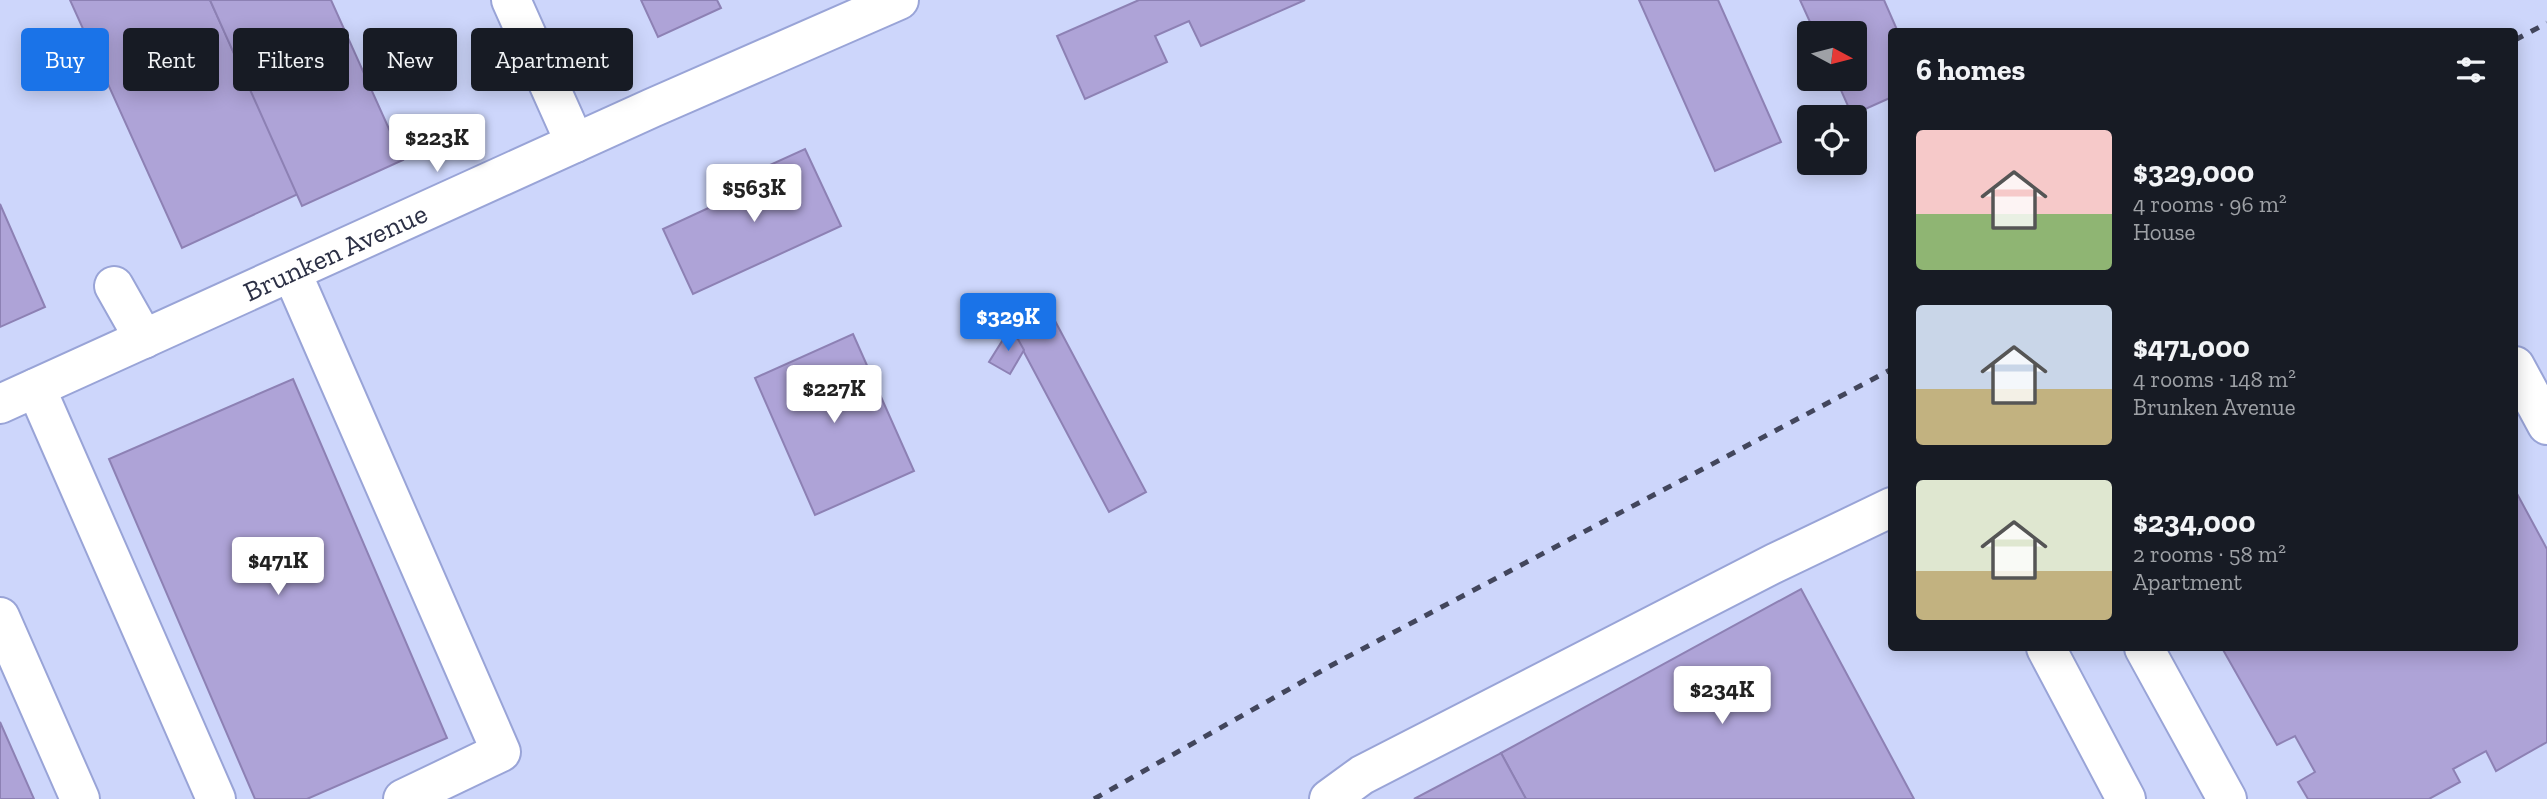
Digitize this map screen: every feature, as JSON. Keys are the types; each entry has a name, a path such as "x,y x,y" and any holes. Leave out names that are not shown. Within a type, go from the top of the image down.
{"street":[{"path":"511,0 575,143"},
{"name":"Brunken Avenue","path":"0,404 575,143 899,0"},
{"path":"292,272 501,752 403,799"},
{"path":"114,286 144,339"},
{"path":"2518,372 2547,425"},
{"path":"36,388 216,799"},
{"path":"1329,799 1362,775 1775,563 1888,509"},
{"path":"0,617 80,799"},
{"path":"2048,651 2126,799"},
{"path":"2146,651 2227,799"}],"shaded area":[{"path":"0,0 2547,0 2547,799 0,799"}],"building":[{"path":"70,0 210,0 233,51 233,91 251,91 298,194 182,248 109,86 109,28 83,28"},
{"path":"210,0 331,0 344,28 233,28 233,52"},
{"path":"641,0 717,0 721,8 658,37"},
{"path":"1139,0 1305,0 1201,46 1189,21 1155,36 1167,62 1085,99 1057,36"},
{"path":"1639,0 1718,0 1781,142 1715,171"},
{"path":"1800,0 1884,0 1896,28 1888,28 1888,99 1867,108 1867,105 1848,105 1841,91 1867,91 1867,21 1810,21"},
{"path":"349,40 363,71 363,91 372,91 403,160 302,206 251,91 349,91"},
{"path":"805,149 841,226 693,294 663,229 756,186 750,174"},
{"path":"0,204 45,307 0,327"},
{"path":"1045,302 1146,492 1109,512 1008,322"},
{"path":"1009,330 1015,334 1024,350 1010,374 989,362"},
{"path":"853,334 914,471 815,515 755,378"},
{"path":"293,379 447,738 307,799 255,799 109,459"},
{"path":"2518,496 2547,549 2547,742 2496,771 2486,751 2453,769 2460,782 2429,799 2308,799 2298,782 2315,772 2295,736 2277,745 2224,651 2518,651"},
{"path":"1801,589 1914,799 1526,799 1501,753"},
{"path":"0,722 34,799 0,799"},
{"path":"1501,753 1526,799 1414,799"}],"railway":[{"path":"2518,38 2547,23"},
{"path":"1094,799 1332,665 1888,371"}]}
